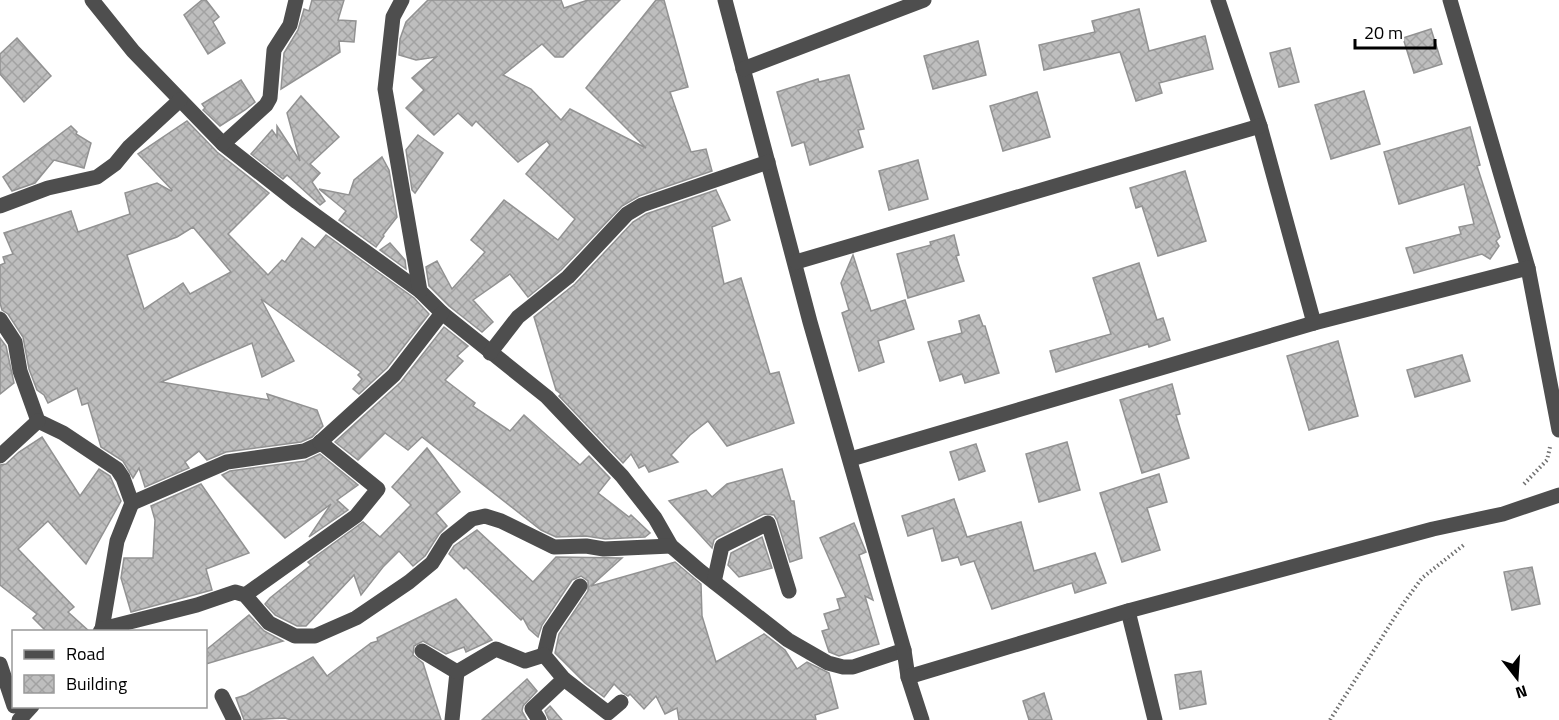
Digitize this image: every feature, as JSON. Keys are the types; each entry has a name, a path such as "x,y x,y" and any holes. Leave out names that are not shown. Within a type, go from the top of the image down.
{"street":[{"path":"92,0 133,51 223,144 297,202 420,291 442,313 547,397 622,476 655,518 670,546 714,582 788,640 828,663 843,668 904,650"},
{"path":"223,144 266,105 270,98 274,50 290,25 296,0"},
{"path":"403,0 393,17 385,89 420,291"},
{"path":"725,0 810,322 904,650 908,677 922,720"},
{"path":"743,69 924,0"},
{"path":"1218,0 1260,126 1314,323"},
{"path":"1449,0 1528,268 1558,427"},
{"path":"0,206 48,188 97,177 115,164 129,147 180,100"},
{"path":"796,262 1260,126"},
{"path":"490,353 518,317 568,277 627,214 642,205 768,162"},
{"path":"850,459 1314,323 1528,268"},
{"path":"132,503 227,462 304,451 320,442 394,375 442,313"},
{"path":"0,320 15,342 20,371 38,421 63,433 117,469 123,478 132,503 117,541 101,630 197,605 235,592 245,595 269,623 295,636 315,636 356,618 409,582 432,563 447,539 472,519 485,516 501,521 554,547 586,546 604,549 670,546"},
{"path":"0,456 38,421"},
{"path":"245,595 356,516 378,489 320,442"},
{"path":"908,677 1128,611 1433,529 1503,514 1559,495"},
{"path":"714,582 722,546 768,523 789,591"},
{"path":"544,655 550,630 580,586"},
{"path":"1128,611 1155,720"},
{"path":"457,672 496,649 525,661 544,655"},
{"path":"422,651 457,672"},
{"path":"544,655 564,679 608,713 621,702"},
{"path":"0,664 12,700"},
{"path":"452,720 457,672"},
{"path":"539,720 532,709 564,679"},
{"path":"222,696 234,720"},
{"path":"18,720 30,708"}],"path":[{"path":"1523,486 1546,460 1558,427"},
{"path":"1330,720 1403,604 1422,578 1467,543"}],"building":[{"path":"202,0 206,0 219,17 213,22 225,43 208,54 184,15"},
{"path":"312,0 344,0 338,20 356,21 354,42 339,41 340,52 281,89 284,53 298,30 304,9 309,11"},
{"path":"428,0 561,0 564,8 588,0 620,0 563,57 555,57 542,44 503,75 531,89 561,120 570,109 646,148 586,88 656,0 664,0 688,87 670,92 691,152 706,149 712,171 639,196 622,206 561,270 528,297 510,274 473,300 493,322 482,332 449,306 429,286 426,267 437,261 452,289 485,252 471,240 504,200 558,240 575,219 526,174 550,145 547,141 518,162 476,121 472,126 458,113 434,135 406,108 424,90 412,78 436,57 416,60 399,55 400,39 406,22"},
{"path":"1139,9 1149,51 1205,36 1213,69 1159,83 1162,93 1136,101 1120,52 1044,70 1039,45 1095,32 1092,21"},
{"path":"1431,29 1442,64 1414,73 1403,38"},
{"path":"17,38 51,76 24,102 0,74 0,54"},
{"path":"978,41 986,75 933,89 924,56"},
{"path":"1290,48 1299,82 1279,87 1270,53"},
{"path":"849,75 864,129 858,130 863,147 810,165 804,142 792,146 777,92 818,79 819,82"},
{"path":"241,80 255,102 220,126 203,110 205,108 202,104"},
{"path":"1364,91 1380,144 1331,159 1315,105"},
{"path":"1037,92 1050,137 1003,151 990,106"},
{"path":"301,96 339,137 310,164 320,173 312,182 325,201 320,205 287,175 283,179 251,154 272,130 277,137 277,126 300,161 287,113"},
{"path":"187,121 217,152 269,193 228,234 268,275 282,260 285,262 302,238 315,248 326,235 414,298 429,314 387,368 359,394 353,389 362,379 358,375 361,372 261,299 294,361 262,377 252,343 161,382 269,400 267,394 317,410 323,426 312,437 301,442 226,452 207,460 199,451 185,462 189,468 145,487 139,468 133,478 123,461 101,447 88,403 82,405 77,388 48,403 44,395 37,390 29,369 23,337 8,314 2,310 0,303 0,265 5,263 3,257 13,254 4,233 71,211 78,232 130,214 125,193 157,183 172,190 138,154","holes":["193,227 231,272 190,294 183,283 144,309 127,255 177,237"]},
{"path":"71,126 77,132 76,134 91,143 84,168 54,160 35,183 12,191 3,177"},
{"path":"1470,127 1480,165 1477,166 1500,237 1496,241 1499,246 1490,259 1482,254 1414,273 1406,248 1461,234 1459,227 1474,224 1464,184 1399,204 1384,152"},
{"path":"418,135 443,153 415,193 412,190 406,150"},
{"path":"382,157 389,170 397,217 376,247 339,220 346,211 319,189 349,195 354,180"},
{"path":"918,160 928,199 889,210 879,171"},
{"path":"1185,171 1206,241 1158,256 1142,206 1136,208 1130,188"},
{"path":"716,190 730,220 712,227 724,284 741,278 770,374 779,372 794,423 727,446 708,421 690,435 671,455 678,462 649,472 645,465 639,468 631,454 623,463 559,396 561,394 556,390 534,317 575,284 633,222 646,214"},
{"path":"954,235 959,255 956,256 964,281 908,298 897,254 931,245 930,242"},
{"path":"390,243 405,260 406,269 380,250"},
{"path":"853,255 871,311 905,300 914,329 878,341 884,362 859,371 842,313 849,310 841,283"},
{"path":"1139,263 1157,320 1163,318 1170,340 1149,347 1148,344 1056,372 1050,351 1111,334 1093,278"},
{"path":"979,315 985,326 999,373 965,383 962,374 940,381 928,342 962,333 959,321"},
{"path":"444,327 468,346 457,356 463,361 445,380 475,403 473,406 510,431 524,415 580,465 589,456 610,478 598,493 629,517 631,515 650,533 645,537 605,539 586,536 556,537 541,530 422,437 408,450 385,433 358,460 335,442 401,382"},
{"path":"0,338 6,346 14,383 0,394"},
{"path":"1338,341 1358,416 1309,430 1287,356"},
{"path":"1462,355 1470,381 1415,397 1407,370"},
{"path":"1172,384 1180,414 1176,415 1189,458 1142,473 1120,400"},
{"path":"42,437 80,496 99,469 110,476 121,501 86,564 48,521 18,549 74,607 68,612 88,630 45,630 33,618 37,614 0,585 0,465 6,464 19,452"},
{"path":"1067,442 1080,490 1039,502 1026,454"},
{"path":"976,444 985,471 959,480 950,452"},
{"path":"427,448 460,492 436,513 447,526 425,556 413,566 399,551 361,595 354,575 306,626 297,626 275,615 265,604 311,565 308,562 363,522 380,537 411,505 392,487"},
{"path":"320,454 358,485 337,500 348,510 309,537 331,504 285,538 222,475 230,471 305,461"},
{"path":"782,469 791,501 794,501 802,558 790,562 774,515 764,514 718,537 714,540 712,548 669,501 706,490 712,497 727,484"},
{"path":"1159,474 1167,502 1147,508 1160,550 1122,562 1100,493"},
{"path":"201,484 249,553 206,569 212,590 131,612 121,578 124,558 153,558 155,520 151,506"},
{"path":"954,499 967,537 1021,522 1034,571 1095,553 1106,583 1075,593 1072,583 992,609 974,561 961,565 958,557 942,561 933,528 908,536 902,516"},
{"path":"854,523 866,552 859,555 873,600 865,596 879,644 839,656 829,652 822,631 829,629 824,614 840,609 837,599 846,597 820,538"},
{"path":"477,530 533,582 556,557 622,558 591,586 675,562 701,584 702,616 716,662 764,634 785,650 797,669 807,662 829,673 838,708 815,715 816,720 679,720 677,708 665,714 656,696 644,709 630,694 628,696 623,693 614,684 604,697 585,683 555,653 559,634 588,591 588,581 581,576 572,580 542,625 538,637 529,629 523,618 521,620 466,567 464,569 449,554 454,546"},
{"path":"762,537 772,568 739,577 728,565 731,553"},
{"path":"1532,567 1540,604 1512,610 1504,572"},
{"path":"456,599 492,640 466,652 464,647 446,654 423,641 414,646 413,655 423,663 441,720 291,720 285,718 244,720 236,698 246,695 313,657 327,676 371,643 378,641 377,638"},
{"path":"249,615 264,631 283,641 207,664 207,649"},
{"path":"1201,671 1206,704 1180,709 1175,675"},
{"path":"527,679 537,691 523,706 522,711 527,720 482,720"},
{"path":"1044,693 1052,720 1029,720 1023,701"},
{"path":"550,706 562,720 549,720 545,711"}]}
